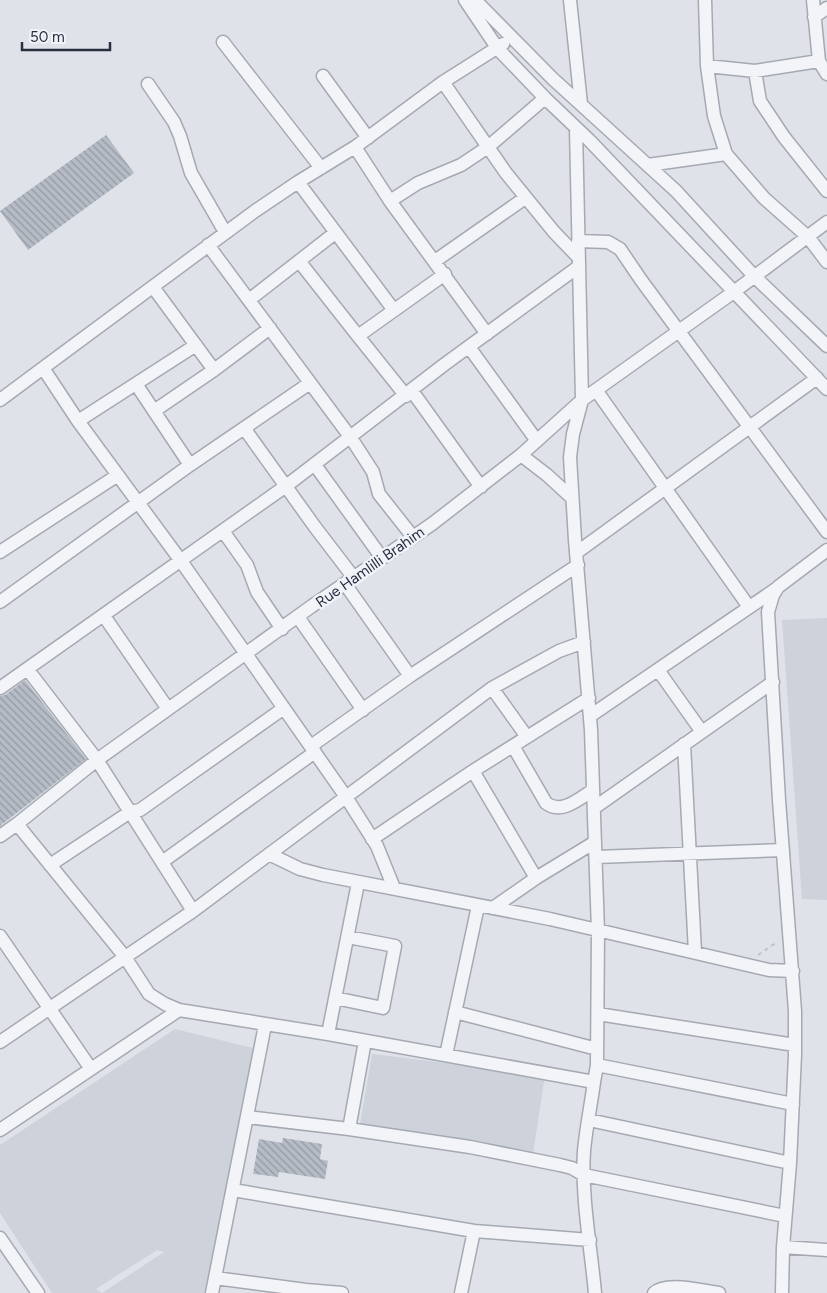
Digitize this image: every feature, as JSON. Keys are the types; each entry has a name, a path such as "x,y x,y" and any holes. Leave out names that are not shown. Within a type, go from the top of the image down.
{"street":[{"path":"465,0 498,48 545,98 589,140 827,389"},
{"path":"475,0 581,104 676,191 754,276 827,346"},
{"path":"570,0 581,104"},
{"path":"705,0 707,66 714,116 726,154 764,198 808,237 827,262"},
{"path":"813,0 819,61 827,74"},
{"path":"814,17 827,8"},
{"path":"0,400 208,244 298,182 355,147 444,82 512,38"},
{"path":"223,42 321,168"},
{"path":"707,66 755,70 819,61"},
{"path":"755,70 760,101 784,137 827,192"},
{"path":"323,76 368,138"},
{"path":"444,82 506,173 578,262"},
{"path":"148,84 174,122 191,173 225,232"},
{"path":"390,201 418,183 461,165 488,147 545,98"},
{"path":"589,140 602,123"},
{"path":"576,129 582,400 571,449 571,497 589,698 596,857 598,931 597,1065 584,1150 586,1215 595,1293"},
{"path":"355,147 390,201 487,334"},
{"path":"648,165 726,154"},
{"path":"298,182 393,309"},
{"path":"435,261 525,198"},
{"name":"Rue Hamlilli Brahim","path":"0,836 97,760 482,487 582,400 827,222"},
{"path":"249,300 335,233"},
{"path":"578,242 608,242 620,249 678,332 827,532"},
{"path":"208,244 351,438 373,472 379,494 413,537"},
{"path":"299,261 358,336 409,393 482,487"},
{"path":"0,688 315,465 578,262"},
{"path":"358,336 393,309 445,274"},
{"path":"153,287 214,370"},
{"path":"154,411 214,370 270,328"},
{"path":"78,421 196,345"},
{"path":"469,347 537,441"},
{"path":"43,368 78,421 181,561 346,797 372,839 394,888"},
{"path":"162,862 363,710 577,559 666,488 817,378"},
{"path":"0,602 310,383"},
{"path":"136,384 190,466"},
{"path":"596,390 749,607"},
{"path":"244,428 286,486 410,676"},
{"path":"521,455 571,497"},
{"path":"315,465 382,558"},
{"path":"0,552 118,475"},
{"path":"223,531 244,560 257,592 282,629"},
{"path":"590,716 778,587 827,550"},
{"path":"778,587 773,595 768,612 783,850 793,971 795,1045 782,1293"},
{"path":"104,616 168,709"},
{"path":"298,617 363,710"},
{"path":"0,1042 193,911 492,688 559,651 584,642"},
{"path":"28,670 97,760 193,911"},
{"path":"658,670 702,732"},
{"path":"594,808 773,682"},
{"path":"492,688 526,738"},
{"path":"372,839 473,771 589,698"},
{"path":"50,865 130,812 140,810 284,708"},
{"path":"684,744 695,952"},
{"path":"513,746 546,803 552,808 560,809 593,790"},
{"path":"473,771 536,878"},
{"path":"17,824 124,957 149,994 165,1004 179,1010 328,1034 594,1082"},
{"path":"493,908 536,878 595,842"},
{"path":"596,857 783,850"},
{"path":"269,854 300,869 358,883 394,888 493,908 776,971 793,971"},
{"path":"328,1034 358,883"},
{"path":"446,1055 478,906"},
{"path":"335,998 383,1008 395,946 348,937"},
{"path":"1,938 91,1069"},
{"path":"0,1130 179,1010"},
{"path":"454,1012 597,1049"},
{"path":"598,1014 795,1045"},
{"path":"212,1293 265,1024"},
{"path":"349,1129 365,1041"},
{"path":"597,1065 793,1104"},
{"path":"247,1117 349,1129 470,1147 560,1165 584,1175 785,1216"},
{"path":"589,1120 790,1162"},
{"path":"233,1190 474,1231 590,1240"},
{"path":"461,1293 474,1231"},
{"path":"0,1238 38,1293"},
{"path":"783,1247 827,1250"},
{"path":"215,1278 342,1293"},
{"path":"654,1293 660,1288 669,1286 719,1293"}],"path":[{"path":"744,964 789,935"}],"shaded area":[{"path":"827,618 827,900 802,899 782,620"},
{"path":"175,1029 257,1049 210,1293 102,1293 52,1293 0,1213 0,1145","holes":["157,1250 164,1252 102,1293 96,1289"]},
{"path":"372,1054 545,1075 533,1154 360,1124"}],"building":[{"path":"106,135 134,173 28,250 0,211"},
{"path":"25,680 86,759 0,826 0,696 5,695"},
{"path":"283,1138 322,1144 320,1159 328,1161 325,1179 279,1172 278,1177 253,1174 259,1139 282,1143"}]}
